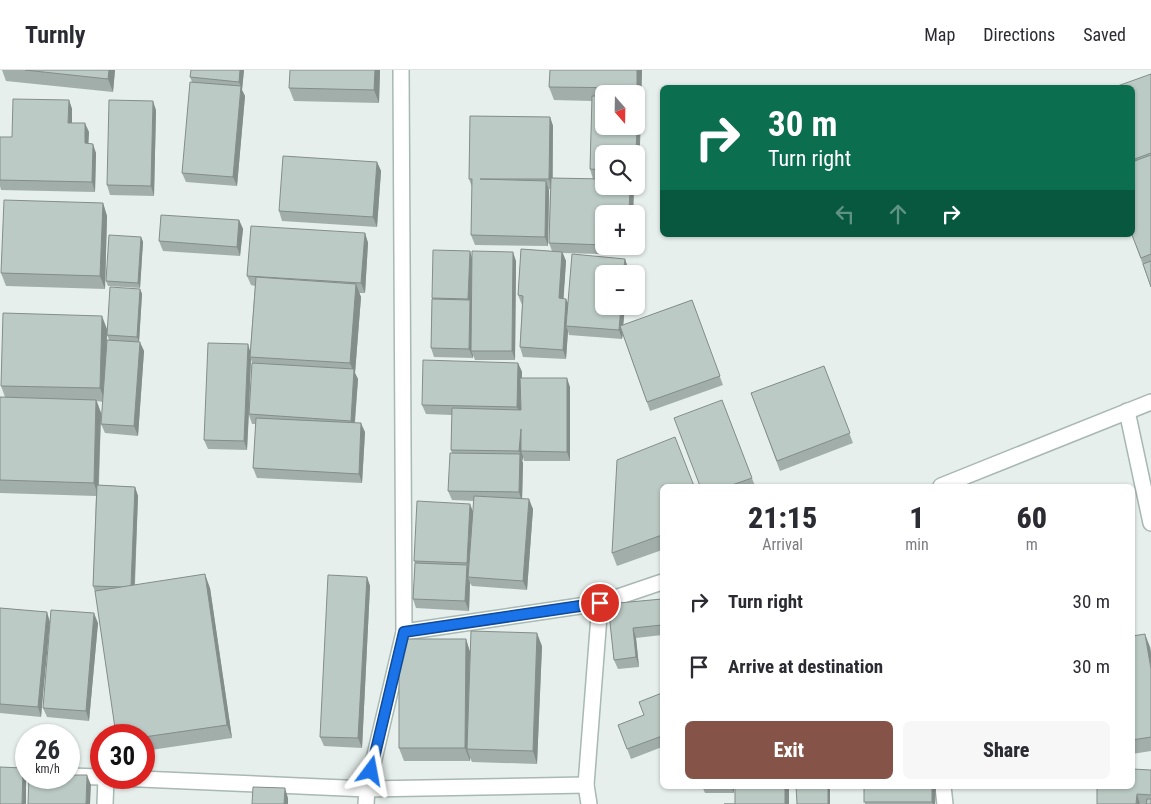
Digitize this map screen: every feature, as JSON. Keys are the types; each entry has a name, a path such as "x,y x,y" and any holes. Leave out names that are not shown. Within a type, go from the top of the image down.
{"street":[{"path":"367,796 404,632 400,70"},
{"path":"946,484 1151,402"},
{"path":"1127,411 1151,523"},
{"path":"404,632 600,603 660,583"},
{"path":"589,804 586,785 600,603"},
{"path":"155,781 367,796 586,785"},
{"path":"105,804 106,789"},
{"path":"943,789 945,804"}],"building":[{"path":"25,70 109,70 108,79"},
{"path":"191,70 240,70 239,82 190,77"},
{"path":"290,70 375,70 374,90 289,88"},
{"path":"550,70 637,70 637,85 595,85 595,88 549,87"},
{"path":"1151,74 1151,153 1135,159 1135,85 1120,85"},
{"path":"190,82 241,86 233,177 182,173"},
{"path":"592,96 595,96 595,135 637,135 636,145 595,145 595,169 590,169"},
{"path":"13,99 69,100 68,123 85,123 85,143 93,144 92,182 0,180 0,137 12,137"},
{"path":"109,100 153,101 151,186 107,185"},
{"path":"470,116 550,117 549,179 480,179 546,181 545,237 471,235 472,179 469,179"},
{"path":"1151,155 1151,254 1141,258 1133,237 1135,237 1135,161"},
{"path":"283,156 377,162 373,217 279,211"},
{"path":"551,178 595,179 595,195 630,195 629,205 595,205 595,245 549,243"},
{"path":"4,200 103,203 100,276 1,273"},
{"path":"161,215 239,220 237,247 159,241"},
{"path":"251,226 365,233 361,283 247,276"},
{"path":"109,235 141,237 138,283 106,281"},
{"path":"521,249 562,252 559,298 566,299 563,350 520,347 523,296 518,295"},
{"path":"433,250 470,251 468,299 432,298"},
{"path":"472,251 513,252 512,351 471,351"},
{"path":"572,254 625,259 624,265 595,265 595,315 620,315 619,330 566,326"},
{"path":"1151,261 1151,287 1143,264"},
{"path":"256,277 356,284 350,363 250,357"},
{"path":"110,287 140,289 137,337 107,335"},
{"path":"432,299 470,300 469,349 431,348"},
{"path":"692,300 720,376 647,402 620,326"},
{"path":"3,313 102,316 100,388 1,386"},
{"path":"107,340 140,342 134,426 101,424"},
{"path":"208,343 248,344 244,441 204,440"},
{"path":"423,360 518,363 517,407 422,405"},
{"path":"252,363 354,369 351,421 249,414"},
{"path":"824,366 850,433 777,461 751,393"},
{"path":"520,378 567,378 567,452 521,451 521,429 519,451 451,450 452,408 521,410"},
{"path":"0,397 96,400 94,483 0,480"},
{"path":"722,400 752,478 735,484 699,484 674,418"},
{"path":"256,418 361,423 359,474 253,468"},
{"path":"675,437 693,484 660,484 660,536 612,553 617,460"},
{"path":"450,453 520,454 519,492 448,491"},
{"path":"97,485 135,487 131,586 93,586"},
{"path":"474,496 529,499 523,581 468,577"},
{"path":"417,501 470,504 467,563 414,561"},
{"path":"415,563 467,565 465,601 413,599"},
{"path":"205,574 227,725 155,735 155,724 114,724 95,591"},
{"path":"328,575 367,577 358,738 320,737"},
{"path":"660,599 660,625 633,628 636,657 614,660 608,604"},
{"path":"0,608 47,612 38,707 0,704"},
{"path":"51,610 94,613 86,711 43,708"},
{"path":"471,631 537,633 533,751 467,749"},
{"path":"1145,634 1151,669 1151,737 1135,740 1135,636"},
{"path":"399,639 466,639 465,748 399,748"},
{"path":"660,694 660,737 627,749 618,725 644,715 639,702"},
{"path":"0,767 15,768 15,789 22,789 22,804 0,804"},
{"path":"1135,769 1151,770 1151,795 1137,794 1136,804 1097,804 1097,789 1135,789"},
{"path":"80,775 87,775 86,804 28,804 29,789 80,789"},
{"path":"253,787 285,788 284,804 252,804"},
{"path":"735,789 785,789 785,804 735,804"},
{"path":"796,789 828,789 828,804 797,804"},
{"path":"864,789 932,789 932,802 864,802"},
{"path":"1147,799 1151,799 1151,804 1146,804"}],"route":[{"path":"371,771 404,632 600,603"}]}
